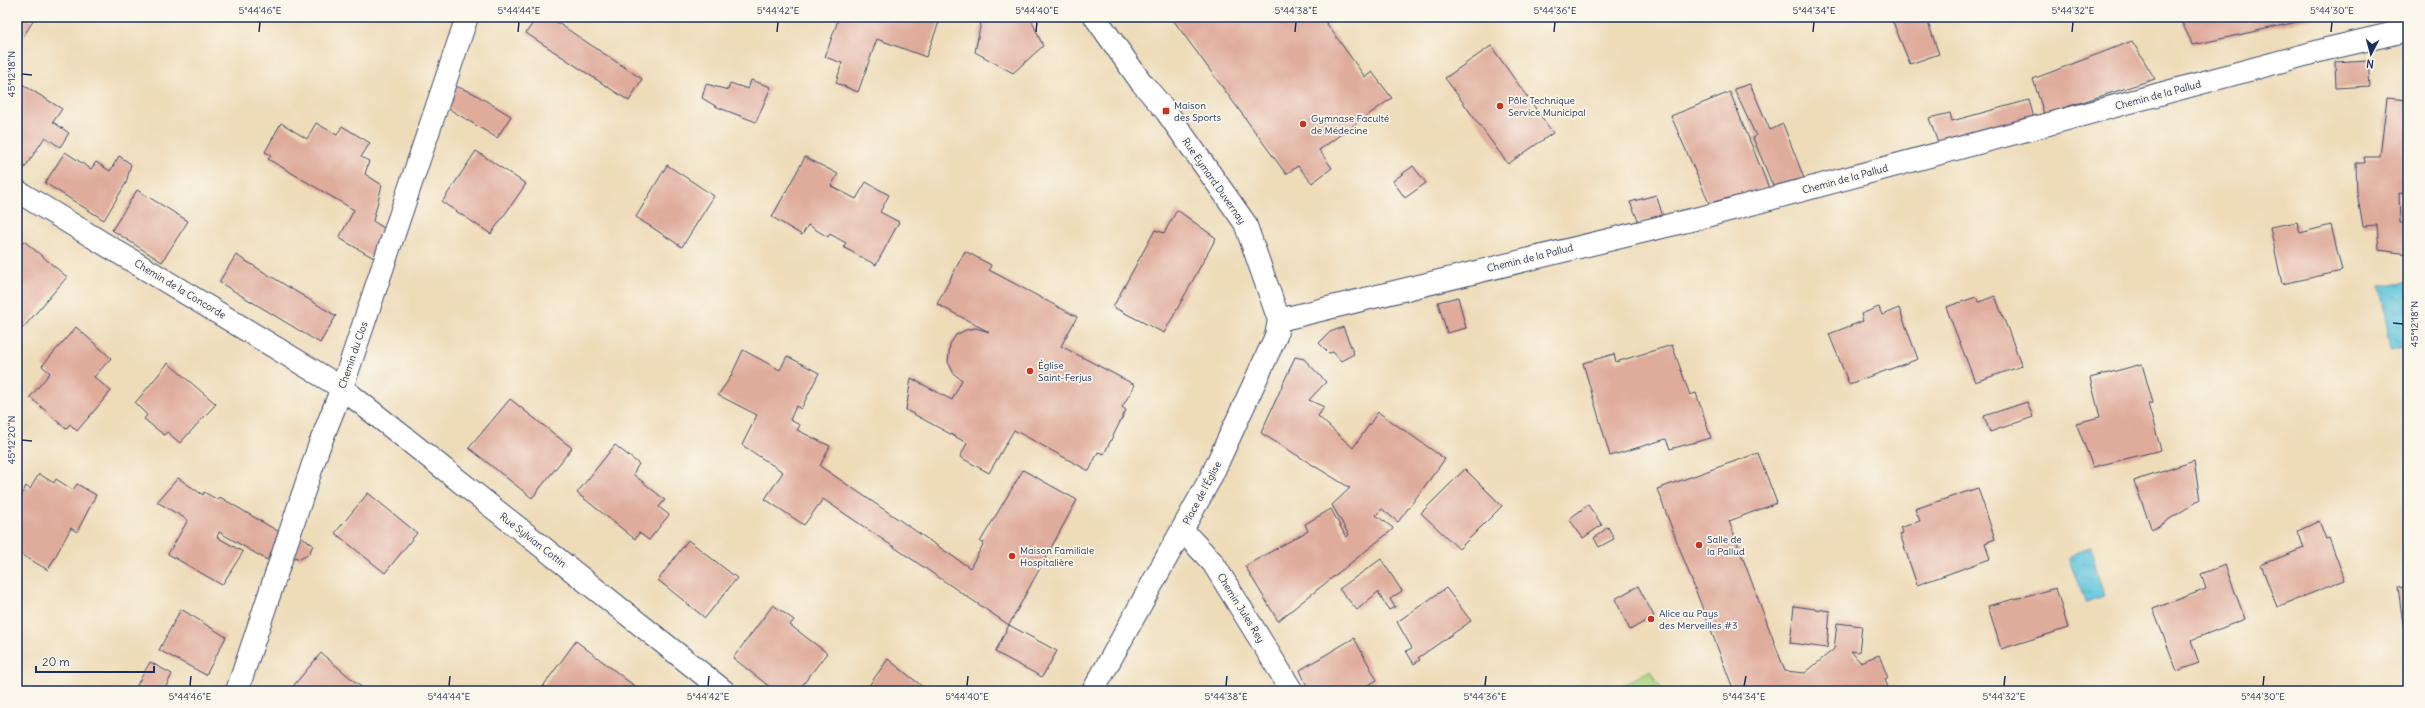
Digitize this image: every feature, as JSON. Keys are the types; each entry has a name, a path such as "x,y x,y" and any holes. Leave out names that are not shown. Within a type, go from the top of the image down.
{"street":[{"name":"Chemin du Clos","path":"237,691 318,449 342,388 467,17"},
{"name":"Rue Eymard Duvernay","path":"1095,17 1141,82 1166,111 1245,223 1279,320"},
{"name":"Chemin de la Pallud","path":"1279,320 1703,217 2326,49 2408,30"},
{"name":"Chemin de la Concorde","path":"17,191 342,388"},
{"name":"Place de l'Église","path":"1093,691 1182,530 1242,413 1276,336 1279,320"},
{"name":"Rue Sylvian Cottin","path":"342,388 724,691"},
{"name":"Chemin Jules Rey","path":"1182,530 1213,563 1292,691"}],"green space":[{"path":"1651,670 1662,691 1612,691"}],"water":[{"path":"2407,281 2408,345 2391,350 2380,286"},
{"path":"2090,546 2104,597 2086,603 2069,557"}],"building":[{"path":"18,17 26,17 33,21 20,42 17,40"},
{"path":"537,17 549,17 642,79 629,101 526,33"},
{"path":"839,17 874,17 883,20 884,17 941,17 926,57 877,39 858,92 836,83 842,63 825,57"},
{"path":"982,17 1030,17 1043,46 1013,73 975,52"},
{"name":"Gymnase Faculté de Médecine","path":"1171,17 1322,17 1365,77 1372,72 1392,98 1319,150 1332,168 1312,183 1298,166 1286,174"},
{"path":"1891,17 1926,17 1939,54 1910,64"},
{"path":"2179,17 2315,17 2315,18 2193,45"},
{"path":"2132,41 2155,79 2044,114 2033,79"},
{"name":"Pôle Technique Service Municipal","path":"1491,46 1553,133 1508,164 1445,78"},
{"path":"2368,60 2370,86 2336,88 2335,62"},
{"path":"751,80 771,87 756,122 717,107 702,98 706,84 728,90 730,83 748,89"},
{"path":"17,81 62,109 53,122 69,133 60,147 45,137 20,175 17,173"},
{"path":"1750,84 1770,130 1783,124 1804,178 1773,186 1753,138 1756,136 1734,89"},
{"path":"453,85 473,93 511,116 497,138 446,107"},
{"path":"1730,92 1769,188 1709,203 1671,116"},
{"path":"2387,98 2408,100 2408,194 2399,193 2400,223 2408,223 2408,254 2379,250 2377,225 2363,226 2357,193 2356,163 2365,163 2364,157 2380,157"},
{"path":"2029,100 2034,118 1938,143 1929,118 1950,113 1952,121"},
{"path":"281,123 307,139 316,123 337,135 342,126 370,143 361,157 369,161 365,174 382,185 373,221 384,228 374,258 339,238 354,210 268,159 271,155 265,152"},
{"path":"476,151 526,184 491,234 442,202"},
{"path":"65,152 91,169 96,162 110,171 119,156 131,164 126,183 104,220 45,183"},
{"path":"805,157 838,174 831,186 856,199 866,182 889,195 880,212 899,222 876,265 843,247 846,243 830,234 828,237 808,225 802,235 772,217"},
{"path":"667,165 714,196 682,247 636,217"},
{"path":"1413,166 1426,183 1405,198 1393,181"},
{"path":"137,190 188,221 162,262 112,230"},
{"path":"1656,195 1663,216 1639,222 1630,202"},
{"path":"1177,210 1216,238 1164,333 1113,307 1155,230 1164,233"},
{"path":"2297,222 2300,233 2331,225 2342,271 2282,284 2270,227"},
{"path":"24,241 67,277 23,328 17,323 17,249"},
{"name":"Église Saint-Ferjus","path":"965,251 991,265 989,270 1077,317 1061,346 1135,385 1122,407 1126,410 1104,454 1098,452 1089,471 1014,430 989,473 960,457 967,443 906,410 911,378 952,400 962,380 954,374 948,362 950,344 956,335 966,330 976,328 989,332 937,304"},
{"path":"236,255 336,316 320,343 219,282"},
{"path":"1995,296 2022,366 1975,382 1946,307 1976,297 1979,302"},
{"path":"1458,297 1466,328 1447,333 1438,302"},
{"path":"1879,307 1882,315 1899,308 1918,359 1849,384 1829,334 1863,321 1861,314"},
{"path":"76,327 111,358 94,377 111,391 77,431 70,424 66,429 30,397 50,373 42,366"},
{"path":"1343,327 1354,354 1341,361 1333,352 1329,353 1319,343 1330,332"},
{"path":"1672,345 1690,395 1696,393 1711,438 1670,449 1666,439 1610,456 1583,363 1614,354 1616,362"},
{"path":"743,350 780,370 787,356 819,373 801,409 796,406 790,420 800,425 797,430 830,446 820,466 970,568 984,543 980,542 1023,470 1077,500 1009,625 823,499 804,525 765,499 783,472 742,445 757,415 718,395 730,378"},
{"path":"1295,357 1304,359 1326,382 1309,400 1324,407 1318,416 1353,448 1378,412 1445,459 1398,522 1382,509 1376,515 1393,528 1392,530 1278,621 1245,566 1308,531 1305,524 1331,509 1346,537 1349,535 1332,505 1350,488 1261,433"},
{"path":"168,363 216,404 180,443 167,432 164,435 144,419 147,415 135,403"},
{"path":"2142,364 2153,403 2148,404 2161,450 2093,467 2076,423 2100,417 2090,378"},
{"path":"510,399 572,448 532,498 469,448"},
{"path":"2027,402 2033,417 1990,432 1984,416"},
{"path":"615,445 639,464 633,474 665,500 659,507 669,515 649,540 639,533 635,539 577,493"},
{"path":"1758,453 1777,503 1729,521 1785,671 1805,673 1834,649 1837,623 1862,626 1859,652 1851,651 1860,662 1879,655 1888,678 1885,679 1889,691 1734,691 1657,489"},
{"path":"2194,461 2200,500 2152,530 2134,481"},
{"path":"1465,469 1502,506 1459,549 1421,513"},
{"path":"39,474 54,483 56,479 73,490 77,484 96,495 77,532 71,528 48,570 17,552 17,504 26,486 30,489"},
{"path":"178,478 203,495 204,492 218,500 220,497 281,533 267,560 219,532 217,537 243,552 222,585 168,554 188,520 157,502"},
{"path":"1978,488 1995,539 1985,543 1990,559 1917,585 1900,534 1903,533 1900,528 1920,521 1915,509"},
{"path":"368,493 417,533 385,573 335,533"},
{"path":"1588,505 1602,525 1583,538 1569,519"},
{"path":"2319,521 2326,539 2329,538 2345,580 2277,607 2261,565 2304,548 2298,531"},
{"path":"1608,527 1614,539 1599,547 1594,538"},
{"path":"297,533 313,545 309,554 300,559 289,555"},
{"path":"688,540 737,578 705,618 658,580"},
{"path":"1381,559 1402,591 1390,599 1395,607 1389,610 1378,592 1357,610 1339,589"},
{"path":"2225,565 2245,619 2191,640 2199,663 2177,671 2153,609 2206,589 2201,574"},
{"path":"1638,586 1654,616 1630,630 1615,599"},
{"path":"2408,587 2408,651 2407,651 2398,588"},
{"path":"1446,588 1471,621 1418,658 1420,660 1414,664 1406,651 1412,648 1397,622"},
{"path":"2056,588 2068,628 2001,649 1988,606"},
{"path":"773,605 794,620 790,625 827,653 798,691 775,691 733,658"},
{"path":"1794,606 1830,611 1827,648 1790,643"},
{"path":"181,609 226,637 206,675 159,650"},
{"path":"1009,625 1057,651 1042,677 995,652"},
{"path":"1354,638 1377,680 1358,691 1309,691 1300,670"},
{"path":"576,641 641,691 550,691 543,686"},
{"path":"321,653 366,691 289,691"},
{"path":"888,659 928,691 865,691"},
{"path":"150,662 172,674 164,691 148,691 137,685"}],"place":[{"name":"Pôle Technique Service Municipal","path":"1500,106"},
{"name":"Maison des Sports","path":"1166,111"},
{"name":"Gymnase Faculté de Médecine","path":"1303,124"},
{"name":"Église Saint-Ferjus","path":"1030,371"},
{"name":"Salle de la Pallud","path":"1699,545"},
{"name":"Maison Familiale Hospitalière","path":"1012,556"},
{"name":"Alice au Pays des Merveilles #3","path":"1651,619"}]}
